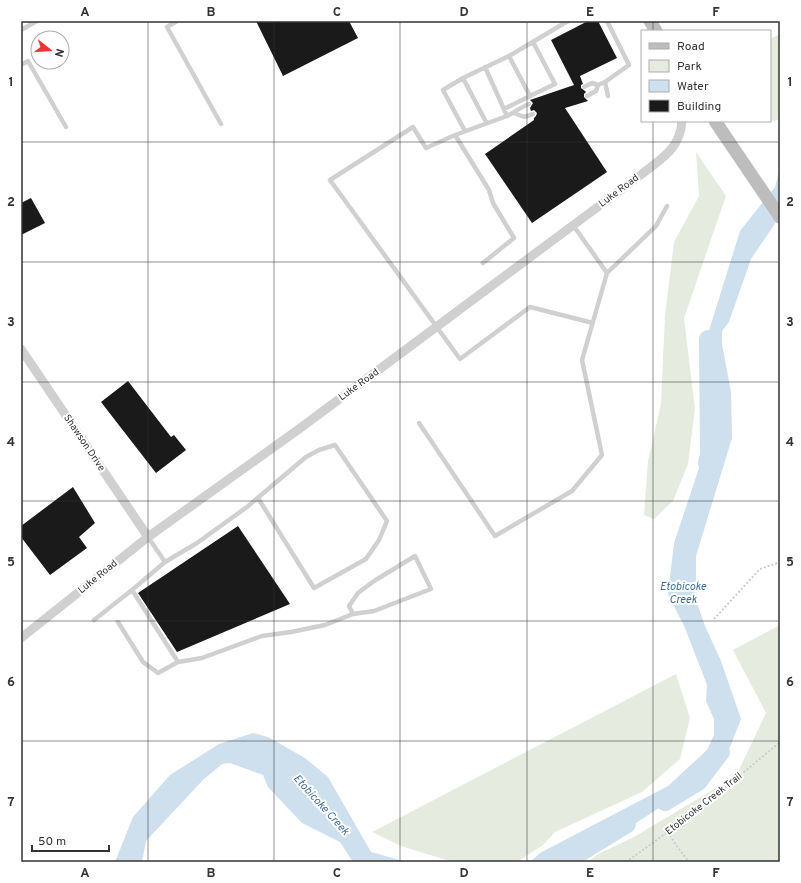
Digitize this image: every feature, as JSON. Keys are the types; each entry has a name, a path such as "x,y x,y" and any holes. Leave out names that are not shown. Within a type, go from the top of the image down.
{"street":[{"path":"650,21 655,30"},
{"name":"Luke Road","path":"21,638 148,537 299,429 642,174 671,151 680,135 682,122"},
{"path":"716,122 780,217"},
{"name":"Shawson Drive","path":"21,349 148,537"}],"lane":[{"path":"21,30 37,21"},
{"path":"177,21 167,27 221,124"},
{"path":"465,131 443,90 463,78 509,56 568,21"},
{"path":"584,87 592,83 598,85 605,82 629,65 607,21"},
{"path":"504,109 555,84 533,42"},
{"path":"509,56 530,96"},
{"path":"21,65 28,61 66,128"},
{"path":"485,67 507,116"},
{"path":"463,78 486,122"},
{"path":"605,82 608,96"},
{"path":"587,96 596,91 598,85"},
{"path":"529,104 520,107 514,113 507,116 486,122 426,148 413,127 330,180 460,359 530,307 593,323"},
{"path":"514,113 524,117 533,114"},
{"path":"454,135 489,190 493,203 514,238 483,263"},
{"path":"419,422 495,536 572,491 602,455 582,360 606,273 656,226 667,206"},
{"path":"573,226 606,273"},
{"path":"94,620 165,562 197,543 247,507 306,457 319,450 335,445 387,521 379,540 366,558 314,588 258,498"},
{"path":"148,537 165,562"},
{"path":"118,622 143,662 158,673 178,662 202,658 262,636 325,625 353,614 374,611 431,589 414,556 374,580 358,593 349,606 353,614"},
{"path":"132,590 178,662"}],"path":[{"path":"714,619 760,569 780,562"},
{"name":"Etobicoke Creek Trail","path":"626,862 668,832 780,742"},
{"path":"668,832 689,862"}],"green space":[{"path":"780,34 780,119 774,121 771,120 771,38"},
{"path":"696,152 726,196 684,318 695,409 688,464 673,501 654,519 644,515 648,461 661,404 665,315 674,242 699,196"},
{"path":"780,625 780,862 588,862 598,854 634,837 736,776 766,713 733,650"},
{"path":"676,674 690,718 680,759 642,792 555,832 543,845 517,862 453,862 401,846 372,832"}],"water":[{"name":"Etobicoke Creek","path":"780,168 780,216 751,259 729,322 722,331 722,344 731,392 732,438 696,556 696,600 705,626 721,661 741,719 728,752 680,794 636,823 574,851 560,862 530,862 540,853 668,786 707,750 714,735 714,719 706,701 707,685 685,628 668,594 674,543 709,438 706,422 712,377 705,353 707,337 740,231 775,187"},
{"name":"Etobicoke Creek","path":"253,733 268,737 305,758 328,777 371,852 407,862 353,862 340,842 302,823 268,787 263,775 230,763 222,764 202,781 146,841 142,862 115,862 133,817 170,775 219,744"}],"building":[{"path":"256,21 349,21 358,38 283,76"},
{"path":"588,21 598,21 617,58 580,76 583,84 581,85 581,88 586,92 584,97 588,101 565,108 607,172 532,223 485,154 534,120 537,113 534,110 531,111 530,108 533,103 530,100 574,85 551,40"},
{"path":"31,198 45,223 21,235 21,203"},
{"path":"128,381 171,437 174,435 186,450 156,473 101,402"},
{"path":"73,487 95,523 79,537 87,548 50,575 21,537 21,526"},
{"path":"238,526 290,604 177,652 138,593"}],"waterway":[{"name":"Etobicoke Creek","path":"707,463 709,455 708,339"},
{"name":"Etobicoke Creek","path":"665,802 698,782 721,752"},
{"name":"Etobicoke Creek","path":"565,862 627,824"}]}
